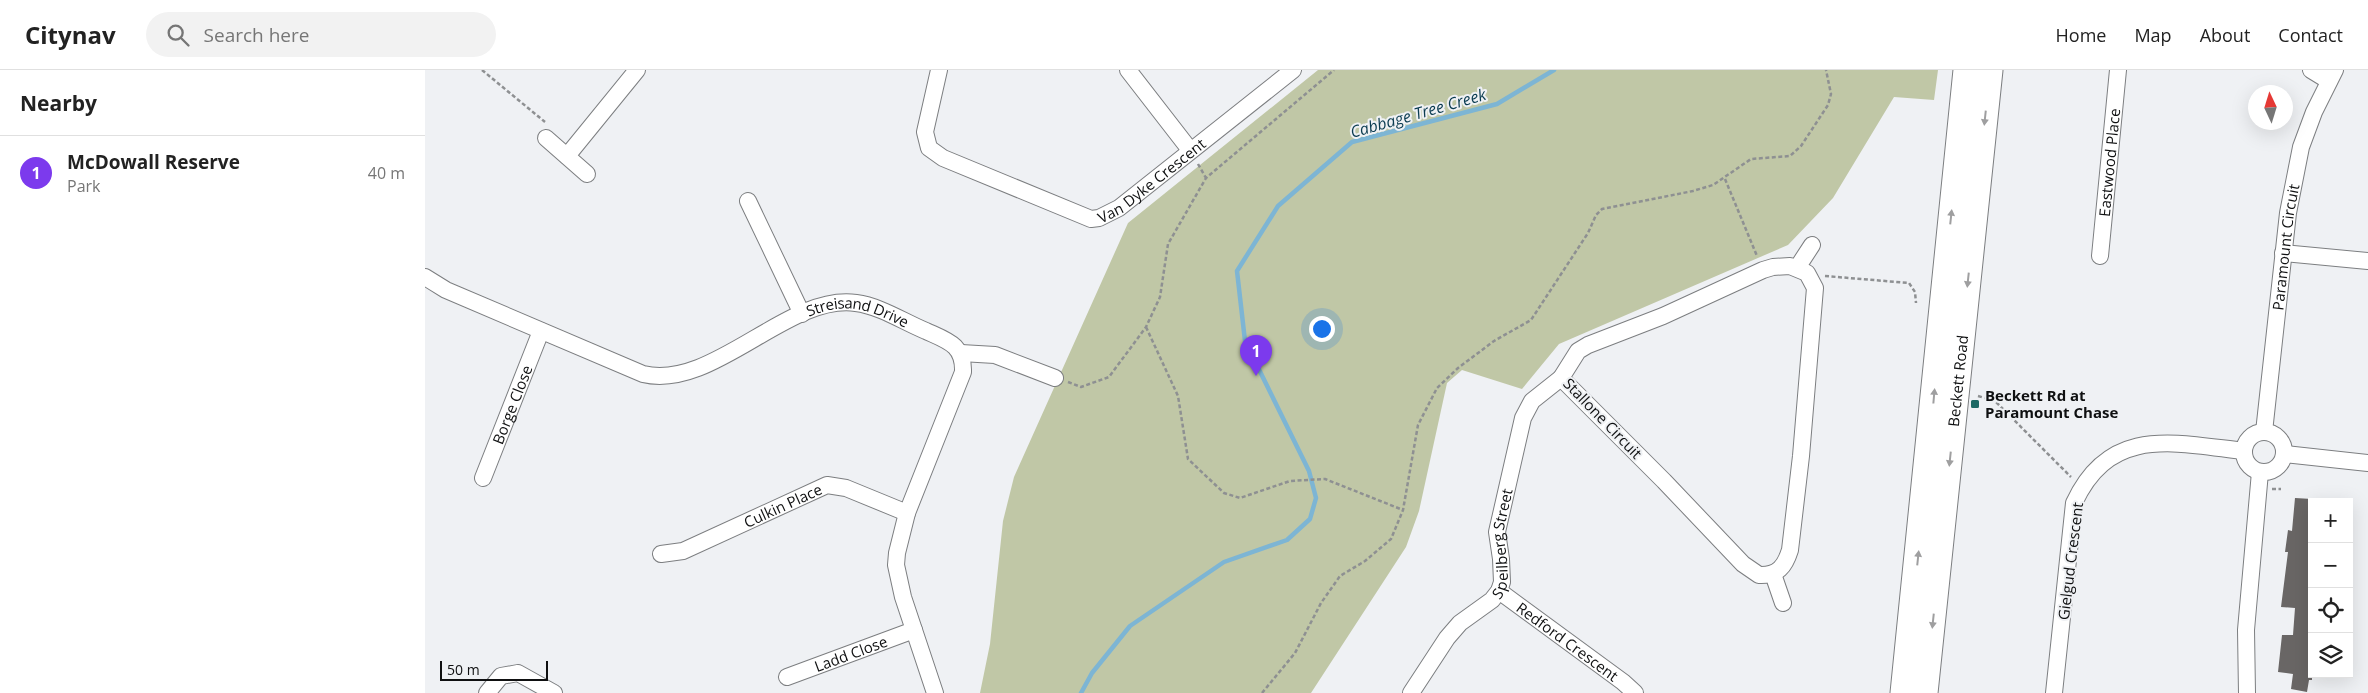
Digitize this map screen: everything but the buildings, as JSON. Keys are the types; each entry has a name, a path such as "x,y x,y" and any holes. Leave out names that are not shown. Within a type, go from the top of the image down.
{"main road":[{"name":"Beckett Road","path":"1903,693 1967,70"},
{"name":"Beckett Road","path":"1925,693 1990,70"}],"street":[{"path":"567,156 637,70"},
{"name":"Van Dyke Crescent","path":"939,70 925,132 929,148 943,158 1091,219 1099,218 1119,208 1293,70"},
{"path":"1128,70 1191,150"},
{"name":"Eastwood Place","path":"2101,256 2118,70"},
{"path":"2311,70 2332,75"},
{"name":"Paramount Circuit","path":"2264,432 2288,213 2301,147 2314,112 2332,75"},
{"path":"548,133 567,156 587,174"},
{"path":"748,201 802,314"},
{"path":"1783,603 1773,574 1785,564 1790,550 1815,304 1815,288 1812,282 1807,274 1797,268 1812,245"},
{"path":"2283,253 2368,261"},
{"name":"Stallone Circuit","path":"1773,574 1759,575 1743,564 1660,476 1561,378 1578,351 1588,345 1663,316 1763,270 1773,267 1790,266 1797,268"},
{"name":"Streisand Drive","path":"425,277 446,290 643,374 657,378 685,373 802,314 835,304 857,303 946,340 957,347 961,353"},
{"name":"Borge Close","path":"483,478 541,331"},
{"path":"935,693 903,597 897,565 897,553 907,513 963,372 961,353 995,355 1055,378"},
{"name":"Speilberg Street","path":"1411,693 1447,638 1460,623 1492,600 1499,591 1502,582 1497,532 1523,418 1532,401 1561,378"},
{"path":"2264,432 2271,433 2280,439 2285,454 2283,461 2277,468 2271,472 2260,472 2248,465 2244,451 2249,438 2264,432"},
{"name":"Gielgud Crescent","path":"2055,693 2074,503 2082,486 2095,469 2110,458 2135,446 2163,442 2244,451"},
{"path":"2285,454 2368,463"},
{"path":"2247,693 2246,630 2260,472"},
{"name":"Culkin Place","path":"661,554 683,551 827,485 846,488 907,513"},
{"name":"Redford Crescent","path":"1499,591 1623,682 1635,693"},
{"name":"Ladd Close","path":"787,677 914,630"},
{"path":"487,693 501,676 518,673 554,693"}],"path":[{"path":"482,70 548,133"},
{"path":"1055,378 1081,387 1109,377 1146,327 1160,297 1168,244 1206,178 1334,70"},
{"path":"1262,693 1295,653 1321,603 1340,576 1365,561 1391,539 1403,510 1418,425 1437,388 1458,368 1494,341 1531,320 1588,233 1596,215 1602,209 1693,192 1725,179 1751,159 1790,156 1801,146 1829,105 1831,94 1826,70"},
{"path":"1725,179 1763,270"},
{"path":"1812,282 1826,275 1909,283 1915,292 1916,303"},
{"path":"1146,327 1178,396 1188,459 1224,493 1240,498 1290,481 1325,479 1403,510"},
{"path":"1978,396 1995,401 2065,472 2082,486"}],"green space":[{"path":"1318,70 1938,70 1934,100 1894,97 1833,198 1788,245 1559,344 1522,389 1462,370 1447,383 1419,511 1406,547 1311,693 980,693 990,644 1003,521 1014,477 1128,223"}],"waterway":[{"name":"Cabbage Tree Creek","path":"1081,693 1092,673 1130,626 1224,562 1287,540 1310,519 1316,498 1309,471 1245,341 1237,271 1278,206 1352,142 1497,104 1554,70"}],"place":[{"name":"McDowall Reserve","path":"1256,376"},
{"name":"Beckett Rd at Paramount Chase","path":"1975,404"}]}
